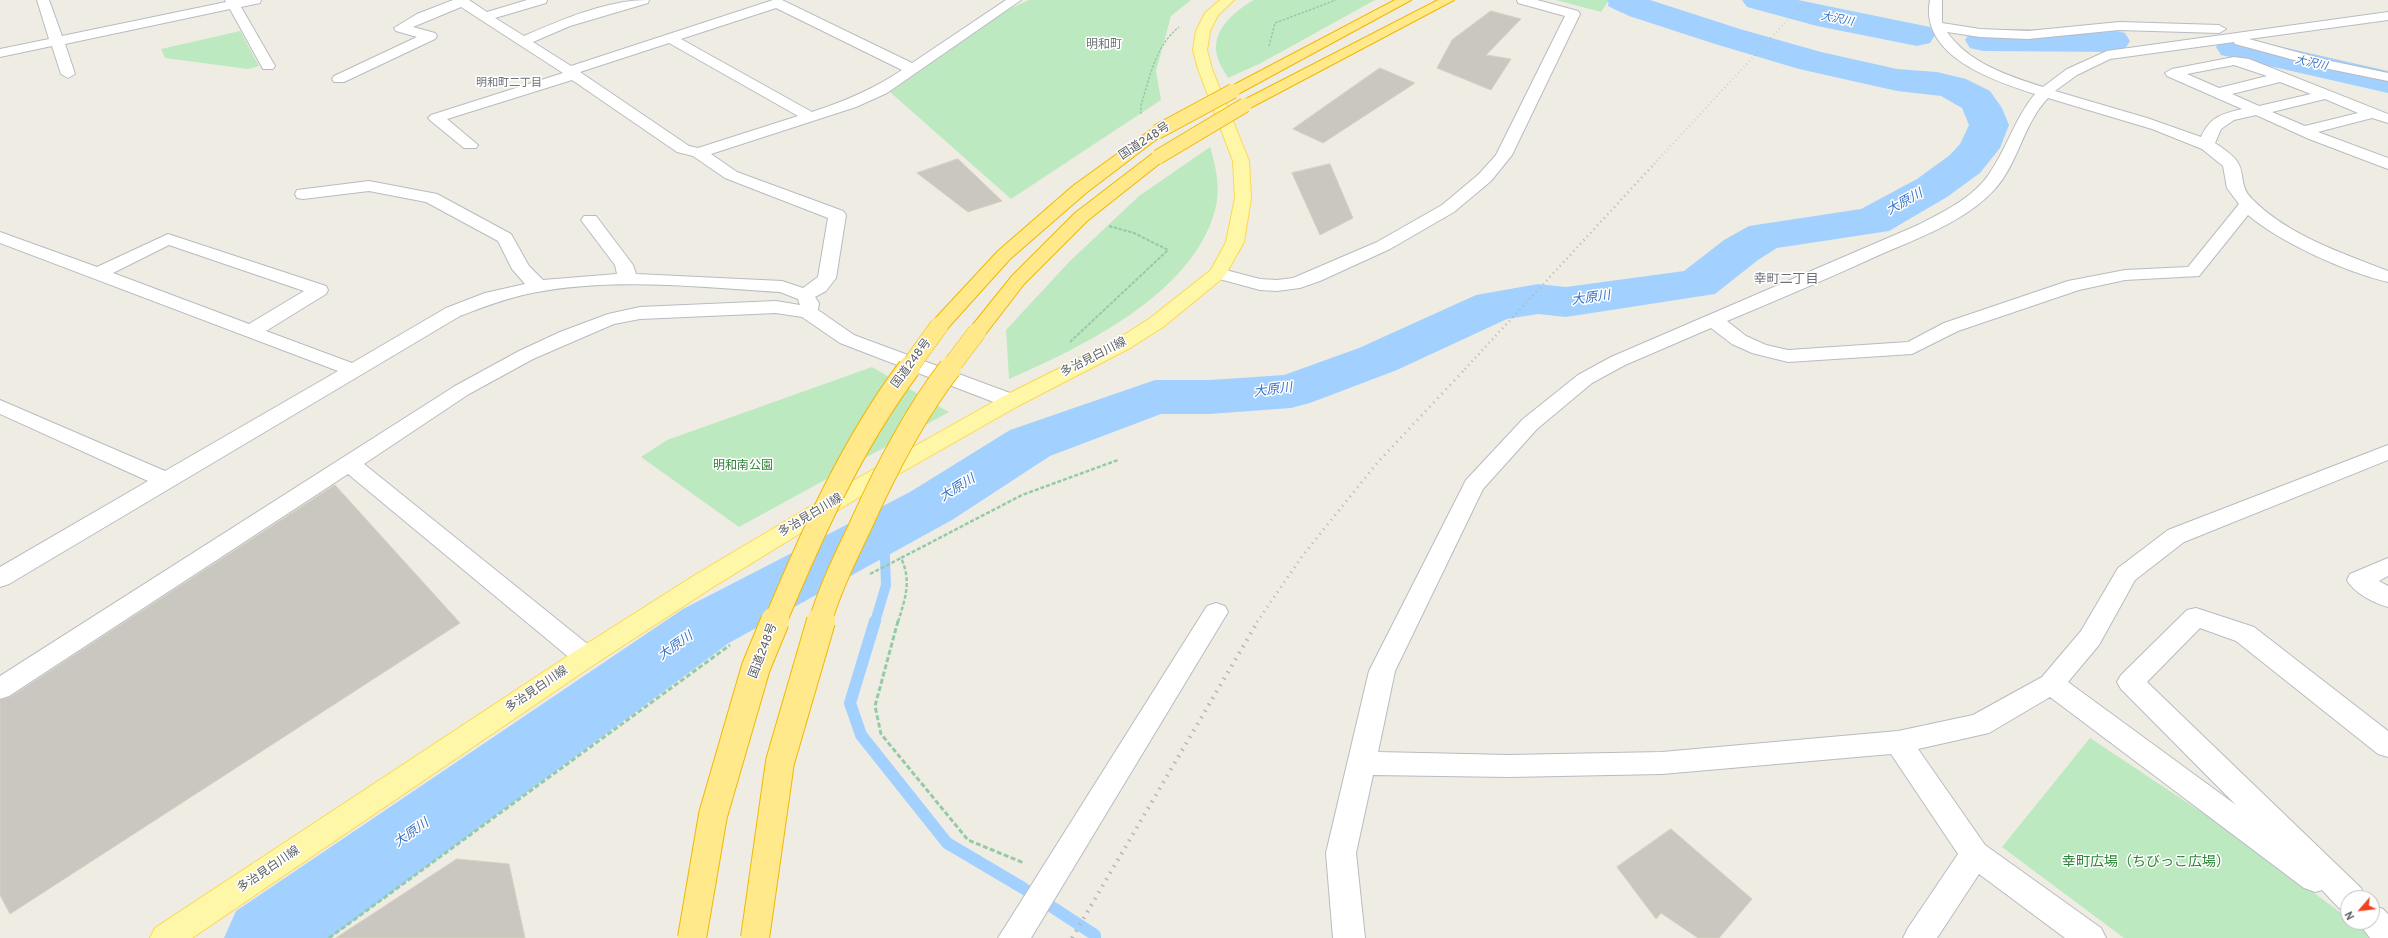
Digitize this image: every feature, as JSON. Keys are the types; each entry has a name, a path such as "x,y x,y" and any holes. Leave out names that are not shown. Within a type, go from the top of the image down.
{"highway":[{"name":"国道248号","path":"692,938 713,815 756,667 822,513 879,408 939,326 1004,255 1080,189 1157,132 1405,0"},
{"name":"国道248号","path":"755,938 780,762 829,593 884,474 929,395 1018,280 1082,217 1158,157 1245,105 1448,0"}],"main road":[{"name":"多治見白川線","path":"166,938 586,657 704,581 866,483 1011,401 1123,344 1156,323 1218,273 1235,242 1243,198 1241,161 1205,70 1200,50 1203,31 1212,13 1228,0"},
{"path":"1387,10 1399,0"}],"street":[{"path":"43,0 68,74"},
{"path":"0,53 56,42 232,2 255,0"},
{"path":"487,16 541,0"},
{"path":"524,41 565,23 643,0"},
{"path":"699,153 851,104 882,90 914,70 1015,0"},
{"path":"1218,273 1247,282 1266,284 1285,285 1306,280 1388,243 1421,225 1451,206 1479,183 1501,160 1573,14 1523,0"},
{"path":"1936,0 1933,15 1937,26 1951,46 1970,60 2026,88 2046,93 2206,145 2231,164 2236,190 2259,217 2294,238 2388,277"},
{"path":"0,689 469,387 526,355 608,320 640,313 807,303 827,278 836,214 731,175 699,153 683,149 487,16 462,1 422,17 400,28 430,36 339,79"},
{"path":"232,2 268,66"},
{"path":"470,144 436,118 777,3 914,70"},
{"path":"1350,938 1340,853 1382,671 1474,484 1530,424 1586,379 1618,361 1933,225 1981,194 2006,162 2026,116 2046,93 2080,66 2106,55 2388,16"},
{"path":"1937,26 1980,32 2028,35 2096,28 2146,26 2231,29 2252,35"},
{"path":"670,38 811,117"},
{"path":"2229,38 2324,64 2388,78"},
{"path":"2167,76 2187,60 2189,50 2178,45"},
{"path":"2167,76 2234,61 2244,62 2380,117 2306,130"},
{"path":"2167,76 2218,93 2306,130 2315,136 2388,164"},
{"path":"2218,93 2281,77"},
{"path":"2206,145 2214,126 2229,117 2325,95"},
{"path":"303,194 369,186 431,198 505,238 521,269 538,286"},
{"path":"1713,320 1738,340 1759,349 1788,356 1912,348 1951,327 2074,285 2125,275 2193,272 2248,204"},
{"path":"590,220 624,265 628,280"},
{"path":"0,237 353,370"},
{"path":"98,274 168,239 319,290 250,332"},
{"path":"0,578 453,312 478,300 505,292 538,286 628,280 782,287 807,303 848,339 877,352 1011,401"},
{"path":"0,406 166,480"},
{"path":"1361,763 1509,766 1662,763 1898,742 1979,725 2051,684 2090,638 2126,574 2176,536 2388,452"},
{"path":"350,464 586,657"},
{"path":"2388,566 2360,580 2388,598"},
{"path":"1014,938 1216,612"},
{"path":"2342,890 2130,682 2196,617 2245,634 2388,746"},
{"path":"2051,684 2340,898"},
{"path":"1898,742 1974,854 2090,938"},
{"path":"1919,938 1974,854"}],"path":[{"path":"1269,48 1275,23 1288,15 1328,5 1336,0"},
{"path":"1141,118 1141,105 1160,51 1169,36 1185,24"},
{"path":"1082,217 1134,233 1168,250 1104,308 1066,346 1083,364"},
{"path":"866,576 1022,495 1118,460"},
{"path":"901,558 907,571 908,587 875,706 881,734 968,840 1053,874"},
{"path":"329,938 733,643"}],"green space":[{"path":"1029,0 1191,0 1171,16 1156,71 1161,100 1011,199 890,92 1009,9"},
{"path":"1254,0 1375,0 1261,63 1228,78 1218,59 1216,49 1217,40 1220,32 1231,17 1238,10"},
{"path":"1556,0 1609,0 1601,12"},
{"path":"240,31 259,66 248,69 165,58 161,49"},
{"path":"1210,147 1217,178 1217,202 1203,240 1184,267 1159,292 1131,314 1100,334 1069,351 1009,379 1006,330 1069,262 1139,196"},
{"name":"明和南公園","path":"872,367 949,412 739,527 641,457 667,440"},
{"name":"幸町広場（ちびっこ広場）","path":"2090,738 2233,833 2340,912 2340,930 2364,930 2374,938 2124,938 2002,847"}],"water":[{"path":"1609,0 1634,0 1645,6 1704,25 1821,57 1810,68 1731,48 1620,12 1608,6"}],"building":[{"path":"1491,11 1521,19 1486,55 1511,59 1491,90 1437,68 1452,40"},
{"path":"1380,68 1415,83 1323,143 1293,129"},
{"path":"958,159 1002,201 968,212 917,173"},
{"path":"1330,164 1353,218 1320,235 1292,173"},
{"path":"335,485 460,623 10,914 0,895 0,700 10,697"},
{"path":"1671,829 1752,899 1719,938 1698,938 1661,913 1656,919 1617,867"},
{"path":"457,859 509,864 525,938 336,938"}],"waterway":[{"name":"大原川","path":"265,938 706,626 931,506 1030,443 1155,397 1210,397 1291,391 1378,359 1494,306 1538,299 1566,302 1698,284 1741,250 1765,236 1873,221 1932,188 1965,164 1979,148 1989,125 1985,113 1976,100 1972,96 1952,87 1897,80 1840,68 1727,37 1635,6 1624,0"},
{"name":"大沢川","path":"1759,0 1817,16 1917,35"},
{"name":"大沢川","path":"1983,40 2112,41"},
{"name":"大沢川","path":"2234,47 2388,82"},
{"path":"875,622 886,585 884,532"},
{"path":"875,621 850,703 861,735 947,843 1023,888 1095,935 1095,938"}],"railway":[{"path":"1654,164 1806,0"},
{"path":"1465,369 1655,163"},
{"path":"1257,622 1303,555 1378,462 1466,368"},
{"path":"1072,938 1258,621"}],"district":[{"name":"明和町","path":"1104,46"},
{"name":"明和町二丁目","path":"509,84"},
{"name":"幸町二丁目","path":"1786,280"}]}
